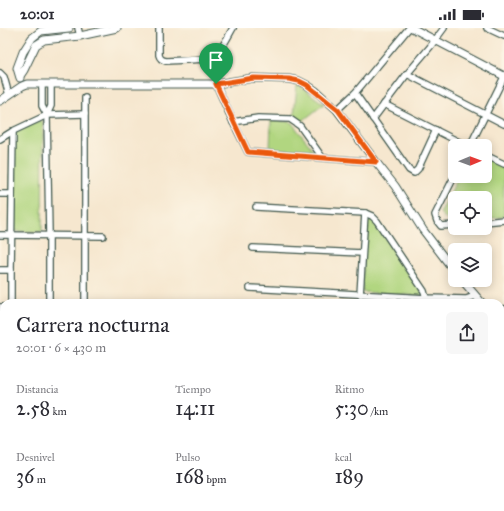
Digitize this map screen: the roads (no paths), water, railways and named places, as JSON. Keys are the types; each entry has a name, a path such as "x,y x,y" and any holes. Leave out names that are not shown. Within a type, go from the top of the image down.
{"street":[{"path":"22,86 17,68 23,52 32,38 40,30 69,28"},
{"path":"78,28 80,36"},
{"path":"20,76 36,45 44,40 80,36 116,28"},
{"path":"158,28 159,55 160,58 166,61 207,59 213,57 216,55 233,28"},
{"path":"338,110 355,93 411,28 504,76 472,139"},
{"path":"373,119 444,28"},
{"path":"488,28 504,36"},
{"path":"40,30 44,40"},
{"path":"0,73 4,77 9,95"},
{"path":"407,74 504,124"},
{"path":"0,101 27,84 216,84 254,78 289,79 299,81 316,91 338,110 395,186 423,230 448,263"},
{"path":"42,84 42,106 47,115"},
{"path":"49,299 47,115 51,106 51,84"},
{"path":"216,84 248,152 376,162"},
{"path":"355,93 409,170 414,173 418,169 436,130"},
{"path":"85,98 85,299"},
{"path":"384,104 455,139"},
{"path":"0,139 13,131 47,115 86,114"},
{"path":"233,122 258,118 290,119 300,126 322,157"},
{"path":"11,299 13,131"},
{"path":"492,158 504,164"},
{"path":"448,226 441,226 435,215 451,183"},
{"path":"0,194 12,194"},
{"path":"256,207 365,213 372,216 377,221 424,291 426,298"},
{"path":"360,295 365,213"},
{"path":"492,221 504,220"},
{"path":"0,235 103,236"},
{"path":"253,248 362,253"},
{"path":"0,270 11,270"},
{"path":"468,287 478,299"},
{"path":"250,288 426,298 466,299 475,296"}]}
